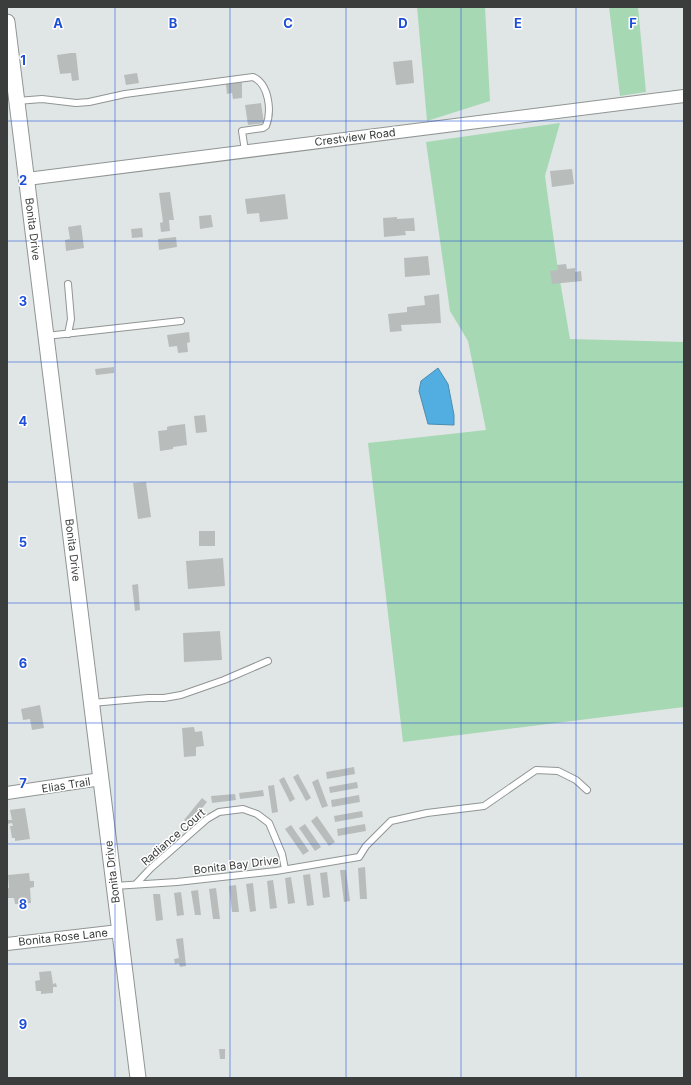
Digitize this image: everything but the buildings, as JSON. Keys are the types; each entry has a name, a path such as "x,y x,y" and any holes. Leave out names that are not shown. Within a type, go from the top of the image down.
{"street":[{"name":"Bonita Drive","path":"7,22 138,1078"},
{"name":"Crestview Road","path":"27,179 684,96"},
{"name":"Elias Trail","path":"7,793 101,779"},
{"name":"Bonita Rose Lane","path":"7,944 120,931"}],"lane":[{"path":"17,101 42,99 76,103 89,102 125,94 253,77 259,80 264,88 268,98 269,109 266,126 263,128 242,131 245,151"},
{"path":"68,284 71,319 68,334"},
{"path":"46,336 181,321"},
{"path":"92,703 164,698 181,695 224,680 268,661"},
{"name":"Bonita Bay Drive","path":"114,886 177,882 285,869 359,857 366,846 391,820 427,813 484,806 536,770 558,771 576,780 587,790"},
{"name":"Radiance Court","path":"136,884 151,868 207,819 219,812 243,809 257,814 269,823 282,854 285,869"}],"green space":[{"path":"417,7 485,7 490,101 427,121"},
{"path":"609,7 638,7 646,92 620,96"},
{"path":"560,123 545,176 557,263 570,339 684,342 684,707 403,742 368,443 486,430 468,341 450,311 426,142"}],"water":[{"path":"438,368 448,384 454,415 454,425 428,424 419,391 421,381"}]}
